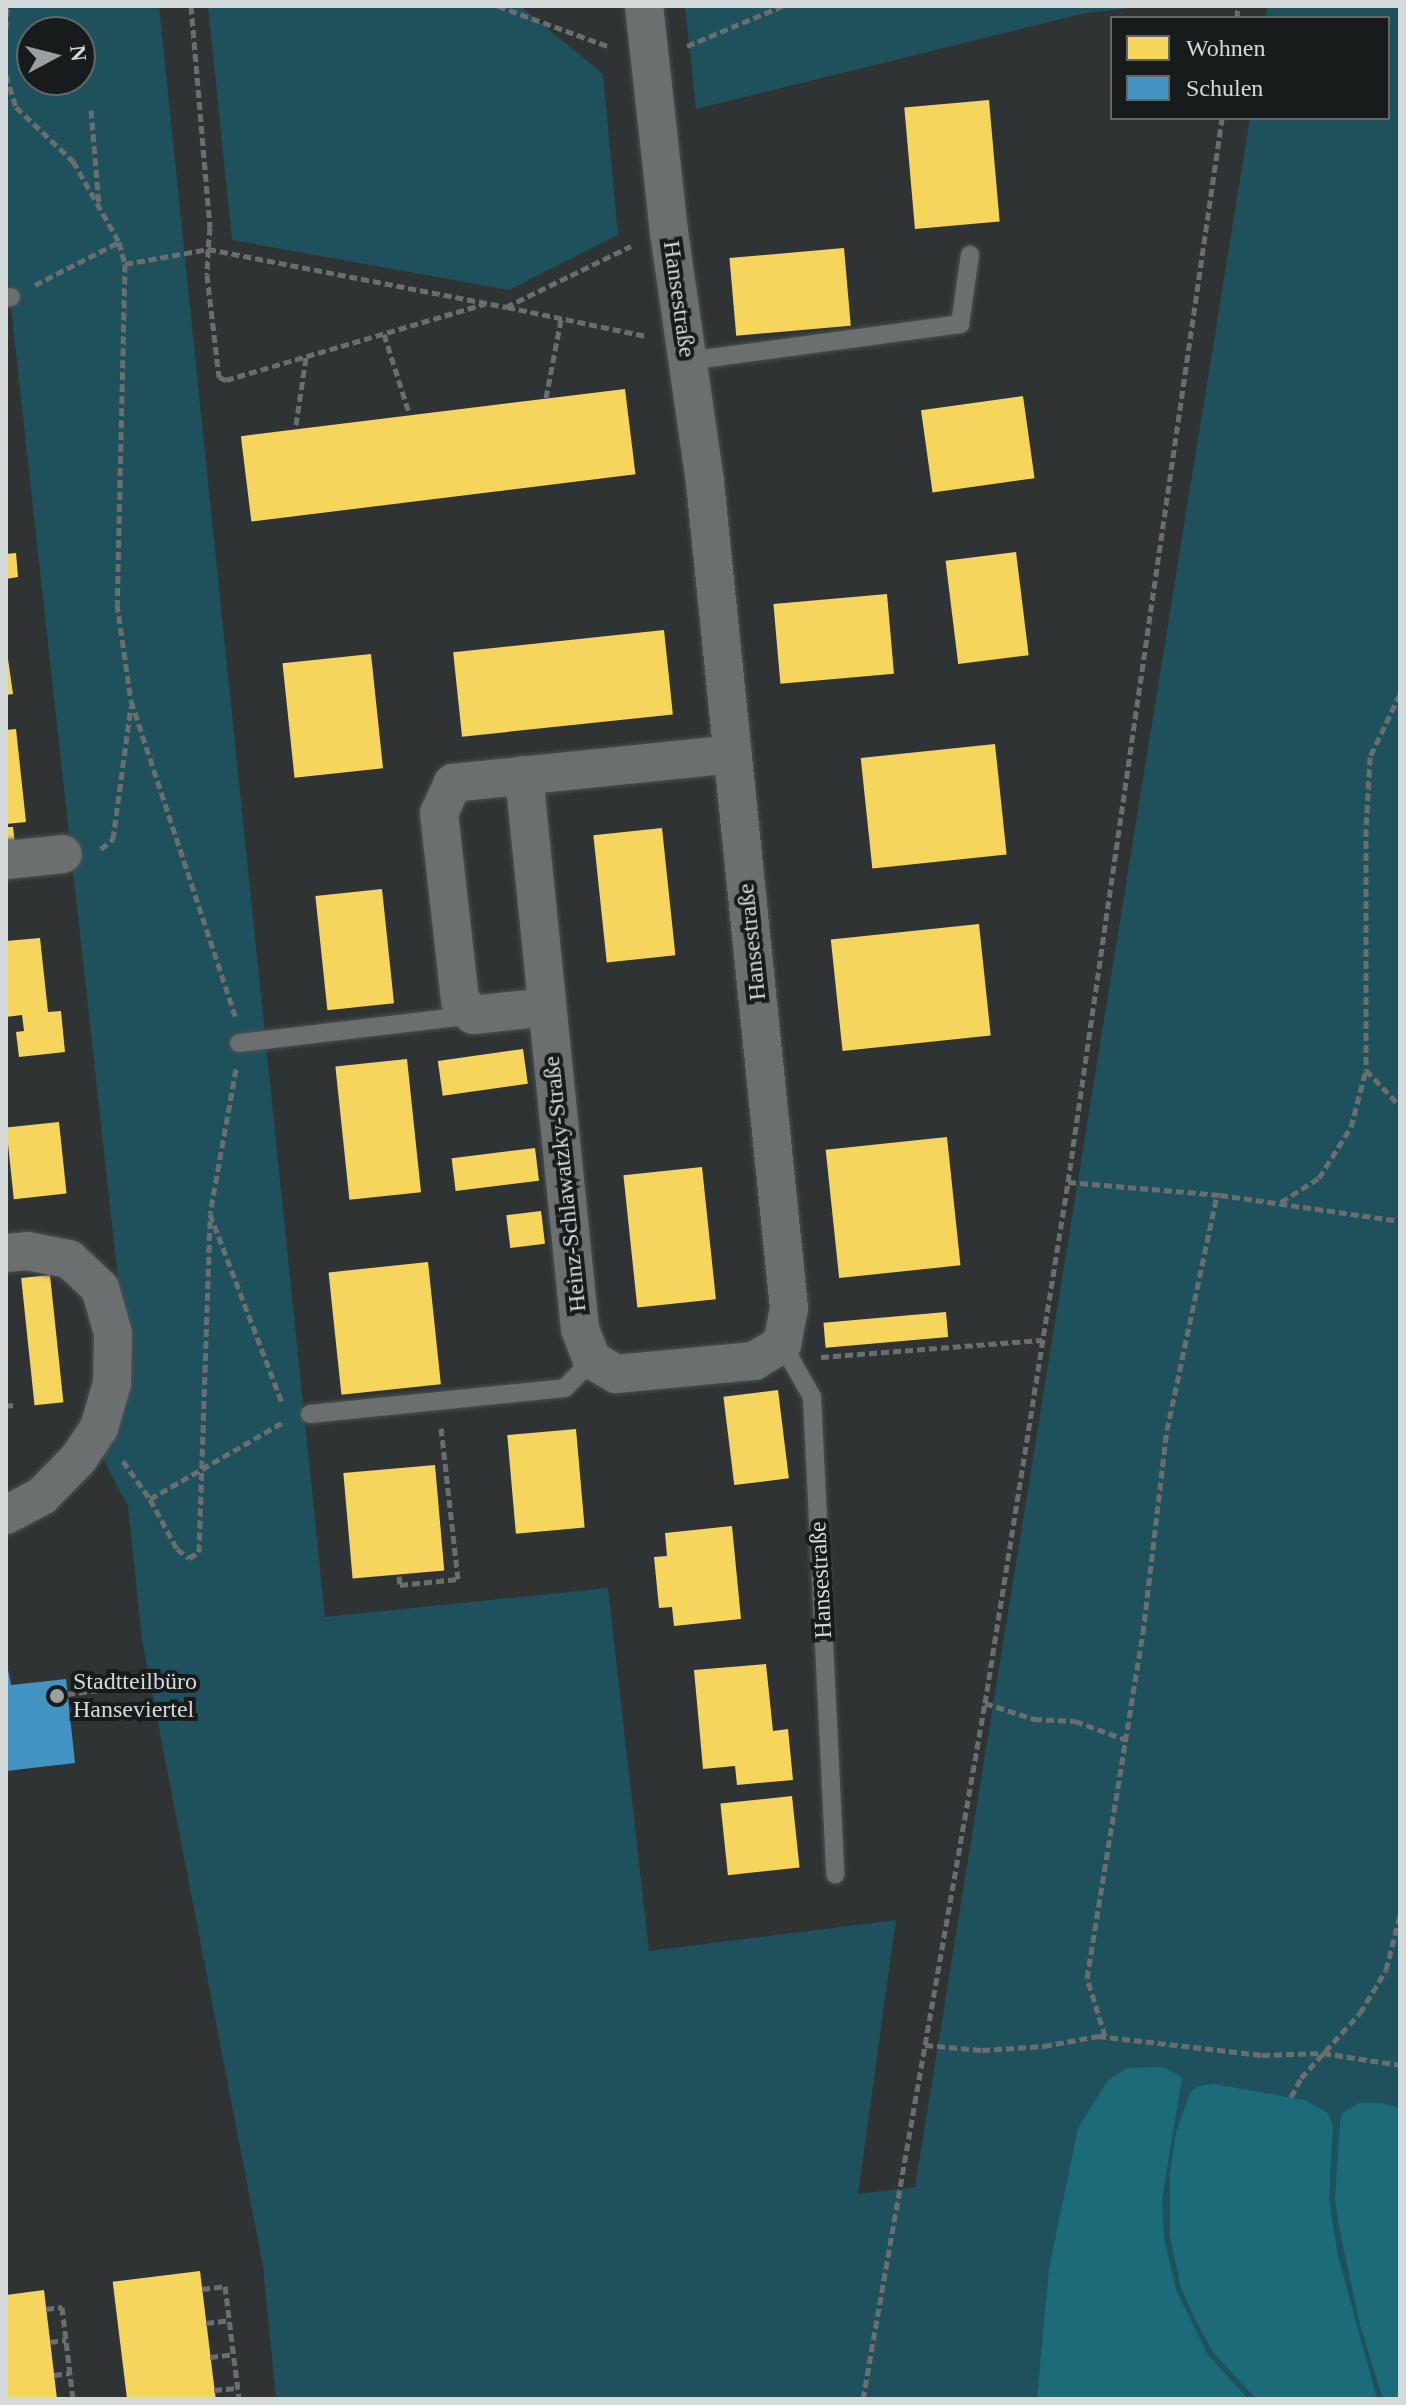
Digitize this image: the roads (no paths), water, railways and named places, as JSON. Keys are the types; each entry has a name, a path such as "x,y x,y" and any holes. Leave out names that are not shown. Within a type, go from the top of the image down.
{"street":[{"name":"Hansestraße","path":"644,6 705,482 789,1308 782,1344"},
{"path":"547,1007 473,1015 460,1000 439,813 453,783 733,754"},
{"name":"Heinz-Schlawatzky-Straße","path":"524,775 580,1329 592,1360"},
{"path":"6,860 63,854"},
{"path":"6,1253 27,1251 69,1259 100,1288 113,1333 112,1383 99,1428 78,1459 42,1496 6,1515"},
{"path":"592,1360 616,1374 754,1361 782,1344"}],"lane":[{"path":"686,346 960,324 970,255"},
{"path":"239,1043 473,1015"},
{"name":"Hansestraße","path":"782,1344 812,1397 835,1874"},
{"path":"310,1414 565,1388 592,1360"}],"place":[{"name":"Stadtteilbüro Hanseviertel","path":"57,1696"}]}
